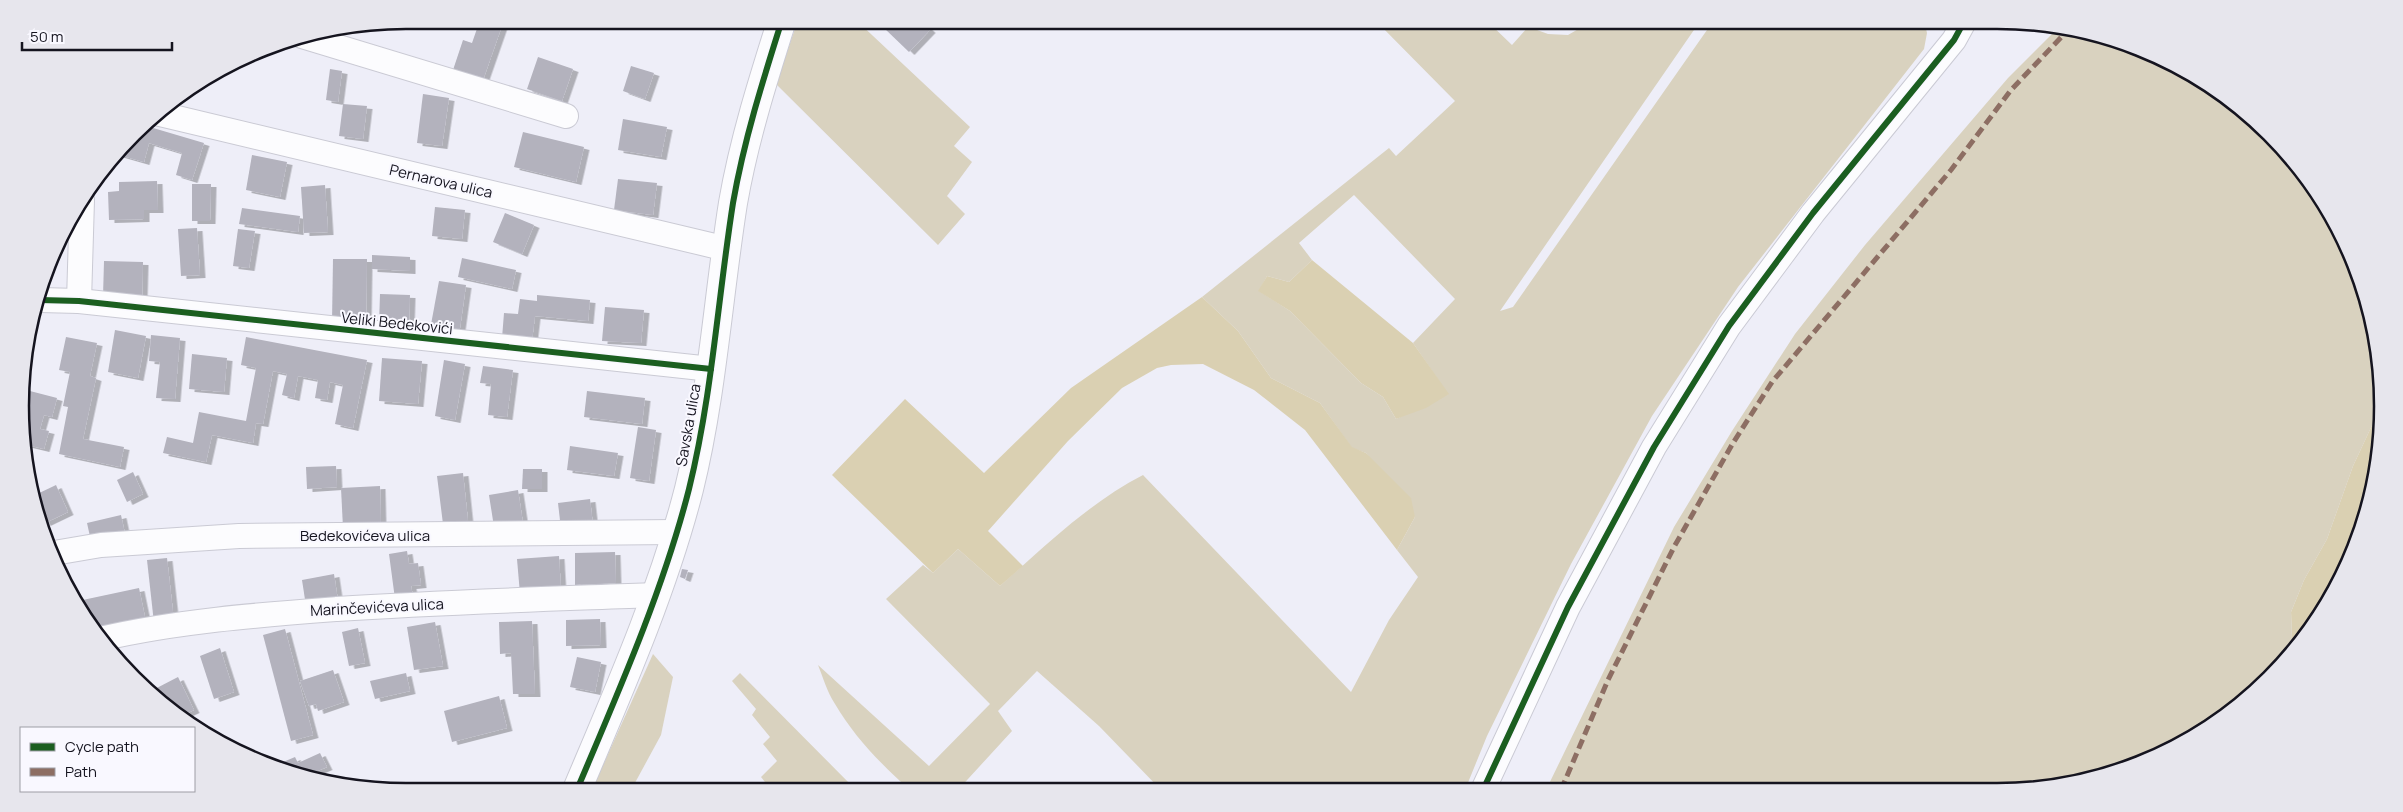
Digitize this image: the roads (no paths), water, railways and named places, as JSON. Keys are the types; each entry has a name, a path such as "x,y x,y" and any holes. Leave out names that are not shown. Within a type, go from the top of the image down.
{"street":[{"name":"Savska ulica","path":"580,783 655,595 689,489 711,369 741,160 754,107 779,29"},
{"path":"1486,783 1568,607 1654,447 1729,326 1813,213 1954,40 1960,29"},
{"path":"316,40 566,116"},
{"name":"Pernarova ulica","path":"166,115 727,249"},
{"path":"40,315 79,301 82,213"},
{"name":"Veliki Bedekovići","path":"44,300 79,301 711,369"},
{"name":"Bedekovićeva ulica","path":"58,552 101,545 239,536 676,532"},
{"name":"Marinčevićeva ulica","path":"108,637 155,628 295,612 403,605 655,595"}]}
